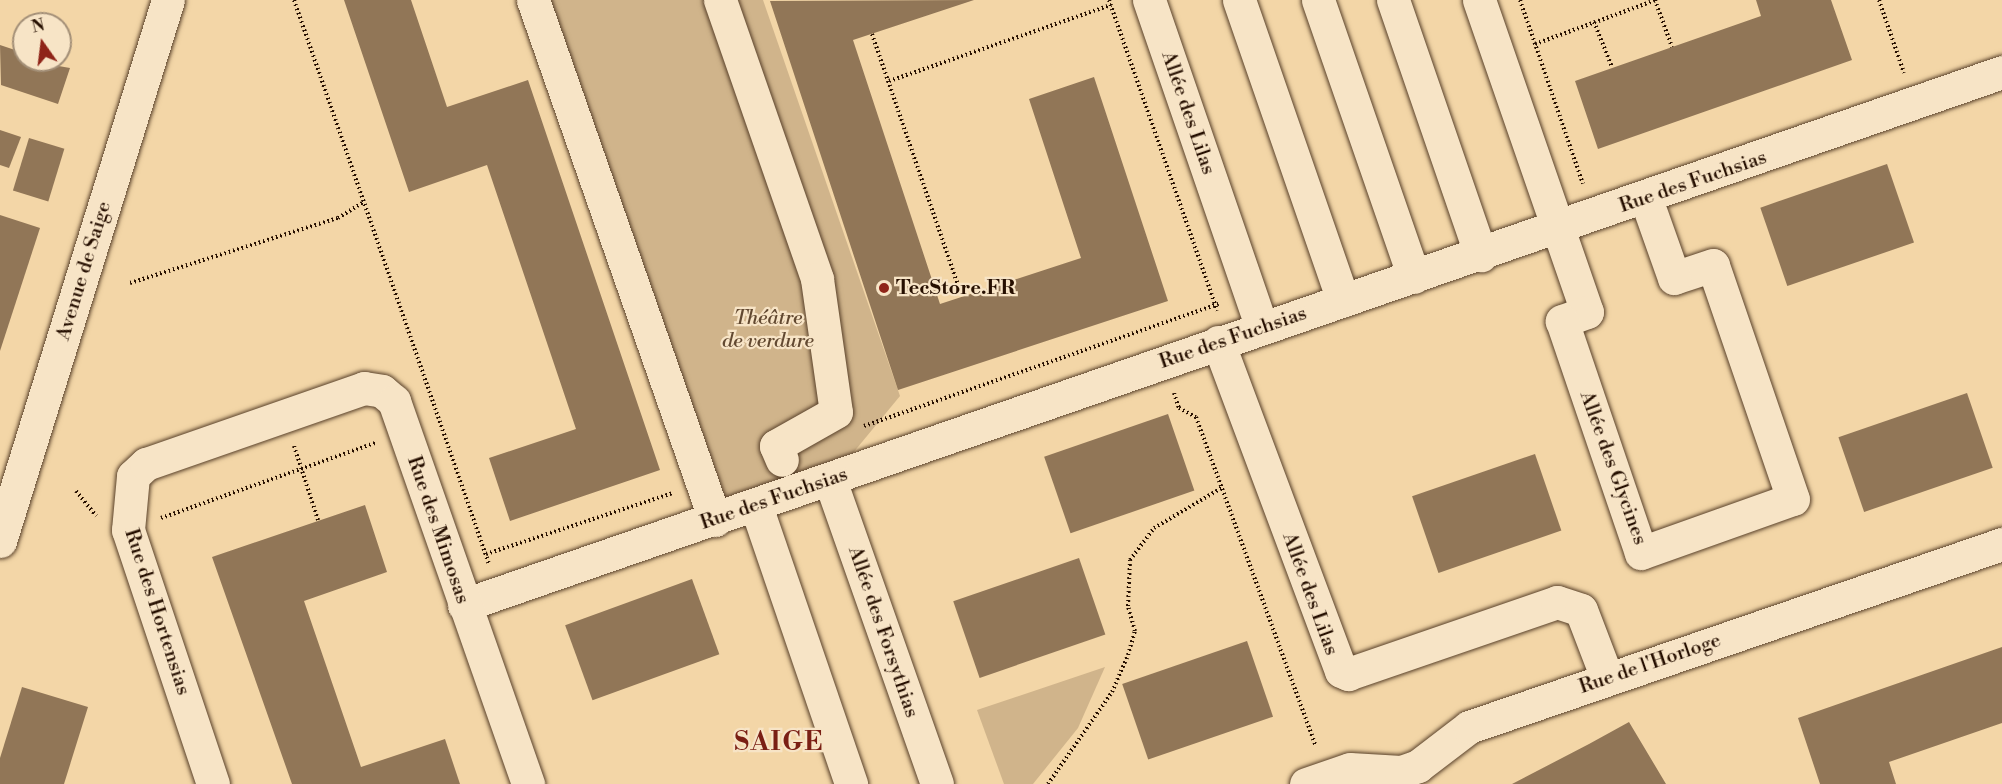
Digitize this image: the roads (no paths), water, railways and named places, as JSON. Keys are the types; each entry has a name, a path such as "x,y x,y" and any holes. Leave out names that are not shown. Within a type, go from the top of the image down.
{"street":[{"name":"Avenue de Saige","path":"0,541 168,0"},
{"path":"533,0 714,520"},
{"path":"720,0 817,279 836,412 776,446 782,460"},
{"name":"Allée des Lilas","path":"1149,0 1262,328"},
{"path":"1239,0 1343,301"},
{"path":"1318,0 1414,277"},
{"path":"1393,0 1481,255"},
{"name":"Allée des Glycines","path":"1479,0 1587,312 1562,321 1641,553 1792,499 1713,265 1674,278 1646,199"},
{"name":"Rue des Fuchsias","path":"464,605 756,506 1162,361 1646,199 2002,72"},
{"name":"Allée des Lilas","path":"1222,341 1341,671 1348,674 1557,602 1581,610 1606,678"},
{"name":"Rue des Mimosas","path":"277,419 364,388 382,391 394,401 528,784"},
{"name":"Rue des Hortensias","path":"213,784 128,530 128,492 133,476 146,464 277,419"},
{"name":"Allée des Forsythias","path":"830,480 937,784"},
{"path":"756,506 851,784"},
{"name":"Rue de l'Horloge","path":"1320,779 1418,766 1469,727 1606,678 2002,544"}],"place":[{"name":"TecStore.FR","path":"884,288"}],"district":[{"name":"SAIGE","path":"779,743"}],"park label":[{"name":"Théâtre de verdure","path":"768,330"}]}
